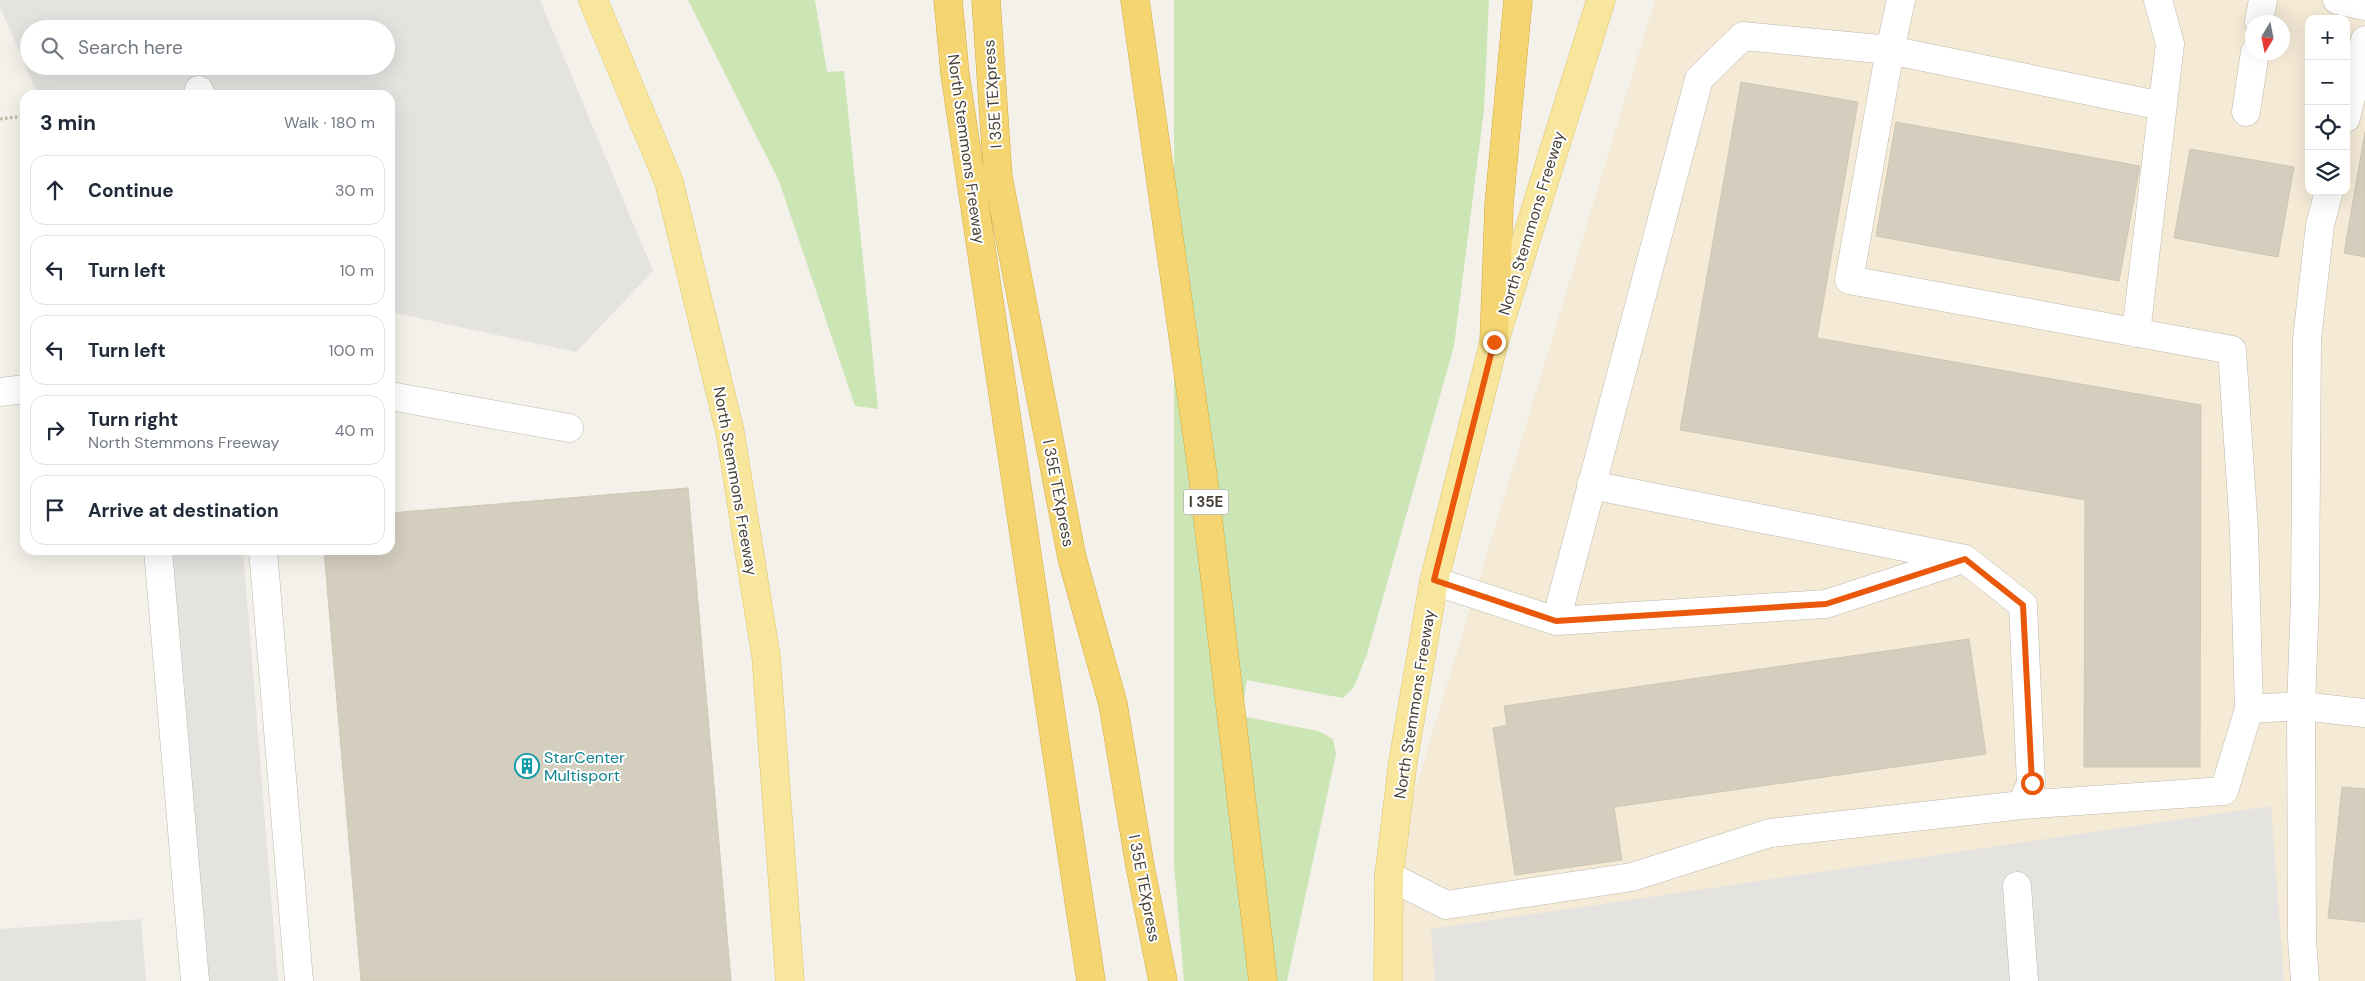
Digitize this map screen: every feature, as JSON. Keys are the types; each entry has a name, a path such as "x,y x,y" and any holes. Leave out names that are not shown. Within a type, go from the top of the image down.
{"highway":[{"name":"North Stemmons Freeway","path":"948,0 955,74 1091,981"},
{"name":"I 35E TEXpress","path":"986,0 998,177 1072,558 1113,704 1140,866 1163,981"},
{"path":"1494,342 1498,205 1518,0"},
{"name":"I 35E","path":"1138,8 1202,470 1263,981"}],"main road":[{"name":"North Stemmons Freeway","path":"593,0 669,182 730,432 766,656 790,981"},
{"name":"North Stemmons Freeway","path":"1388,981 1389,876 1403,761 1434,580 1494,342 1602,0"}],"street":[{"path":"1389,876 1446,905 1632,877 1770,833 2022,805 2224,791 2249,709 2244,531 2232,350 1848,280 1890,50 1901,0"},
{"path":"2136,332 2170,44 2158,0"},
{"path":"2260,15 2263,0"},
{"path":"2336,0 2365,6"},
{"path":"1556,621 1699,79 1743,36 1890,50 2162,106"},
{"path":"2349,105 2365,40"},
{"path":"2246,112 2254,60"},
{"path":"2305,981 2302,939 2301,706 2305,599 2306,339 2320,225 2327,195"},
{"path":"0,392 20,389"},
{"path":"395,397 569,428"},
{"path":"1591,485 1965,559 2023,605 2032,783 2022,805"},
{"path":"158,555 195,981"},
{"path":"263,555 299,981"},
{"path":"1434,580 1556,621 1826,604 1965,559"},
{"path":"2249,709 2301,706 2365,713"},
{"path":"2017,886 2024,981"}],"path":[{"path":"0,119 20,117"}],"shaded area":[{"path":"0,0 540,0 653,271 576,352 395,313 395,90 36,90 29,75 395,75 395,20 20,20 20,53 0,7"},
{"path":"1655,0 2365,0 2365,981 1383,981 1409,810"},
{"path":"172,555 243,555 278,981 208,981"},
{"path":"2271,806 2284,981 1435,981 1431,929"},
{"path":"141,919 146,981 0,981 0,929"}],"green space":[{"path":"688,0 815,0 827,72 844,71 878,409 855,406 779,181"},
{"path":"1174,0 1489,0 1484,110 1454,346 1367,654 1354,687 1343,698 1247,680 1241,716 1318,731 1333,739 1336,754 1287,981 1184,981 1174,864"}],"building":[{"path":"1741,82 1858,102 1817,338 2201,405 2200,767 2084,767 2085,500 1680,430"},
{"path":"1896,122 2140,166 2119,281 1876,236"},
{"path":"2365,132 2365,257 2344,253"},
{"path":"2190,149 2294,167 2278,257 2174,238"},
{"name":"StarCenter Multisport","path":"688,488 731,981 361,981 324,555 395,555 395,513"},
{"path":"1969,639 1986,754 1614,807 1622,860 1515,875 1493,728 1507,725 1504,706"},
{"path":"2342,787 2365,789 2365,922 2328,918"}],"place":[{"name":"StarCenter Multisport","path":"527,766"}],"route":[{"path":"1494,342 1434,580 1556,621 1826,604 1965,559 2023,605 2032,783"}]}
